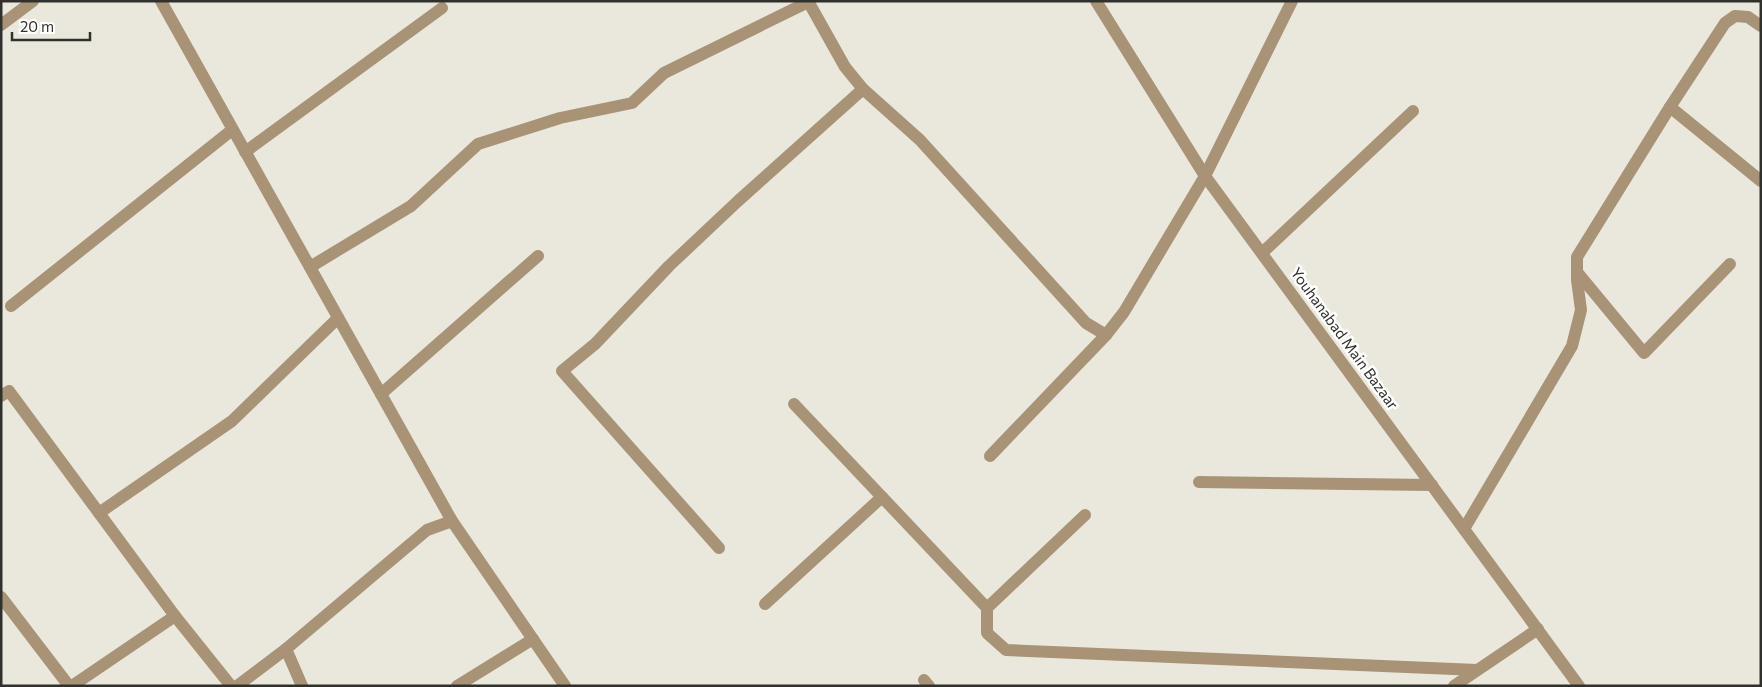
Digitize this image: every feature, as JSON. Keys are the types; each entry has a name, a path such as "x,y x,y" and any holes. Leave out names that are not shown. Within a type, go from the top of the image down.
{"street":[{"path":"1,25 33,1"},
{"path":"161,1 452,521 565,686"},
{"name":"Youhanabad Main Bazaar","path":"1096,1 1205,176 1580,686"},
{"path":"990,456 1106,335 1124,312 1205,176 1292,1"},
{"path":"310,267 411,206 478,144 560,118 632,103 664,73 808,2 845,67 863,89 920,140 1086,323 1106,335"},
{"path":"245,152 442,8"},
{"path":"1464,529 1572,346 1581,310 1577,257 1670,107 1725,23 1735,16 1742,16 1748,17 1761,26"},
{"path":"719,548 562,371 595,344 669,266 738,200 863,89"},
{"path":"1670,107 1761,181"},
{"path":"1262,254 1413,111"},
{"path":"11,306 232,130"},
{"path":"381,394 538,256"},
{"path":"1577,272 1644,353 1730,264"},
{"path":"99,513 232,421 338,318"},
{"path":"1,396 10,392 175,616 231,686"},
{"path":"794,404 987,608 987,633 1006,650 1477,670"},
{"path":"1199,482 1432,485"},
{"path":"765,604 882,497"},
{"path":"987,608 1085,516"},
{"path":"237,686 286,649 427,530 452,521"},
{"path":"1,597 70,686 175,616"},
{"path":"1454,686 1538,630"},
{"path":"457,686 533,638"},
{"path":"286,649 302,686"}]}
